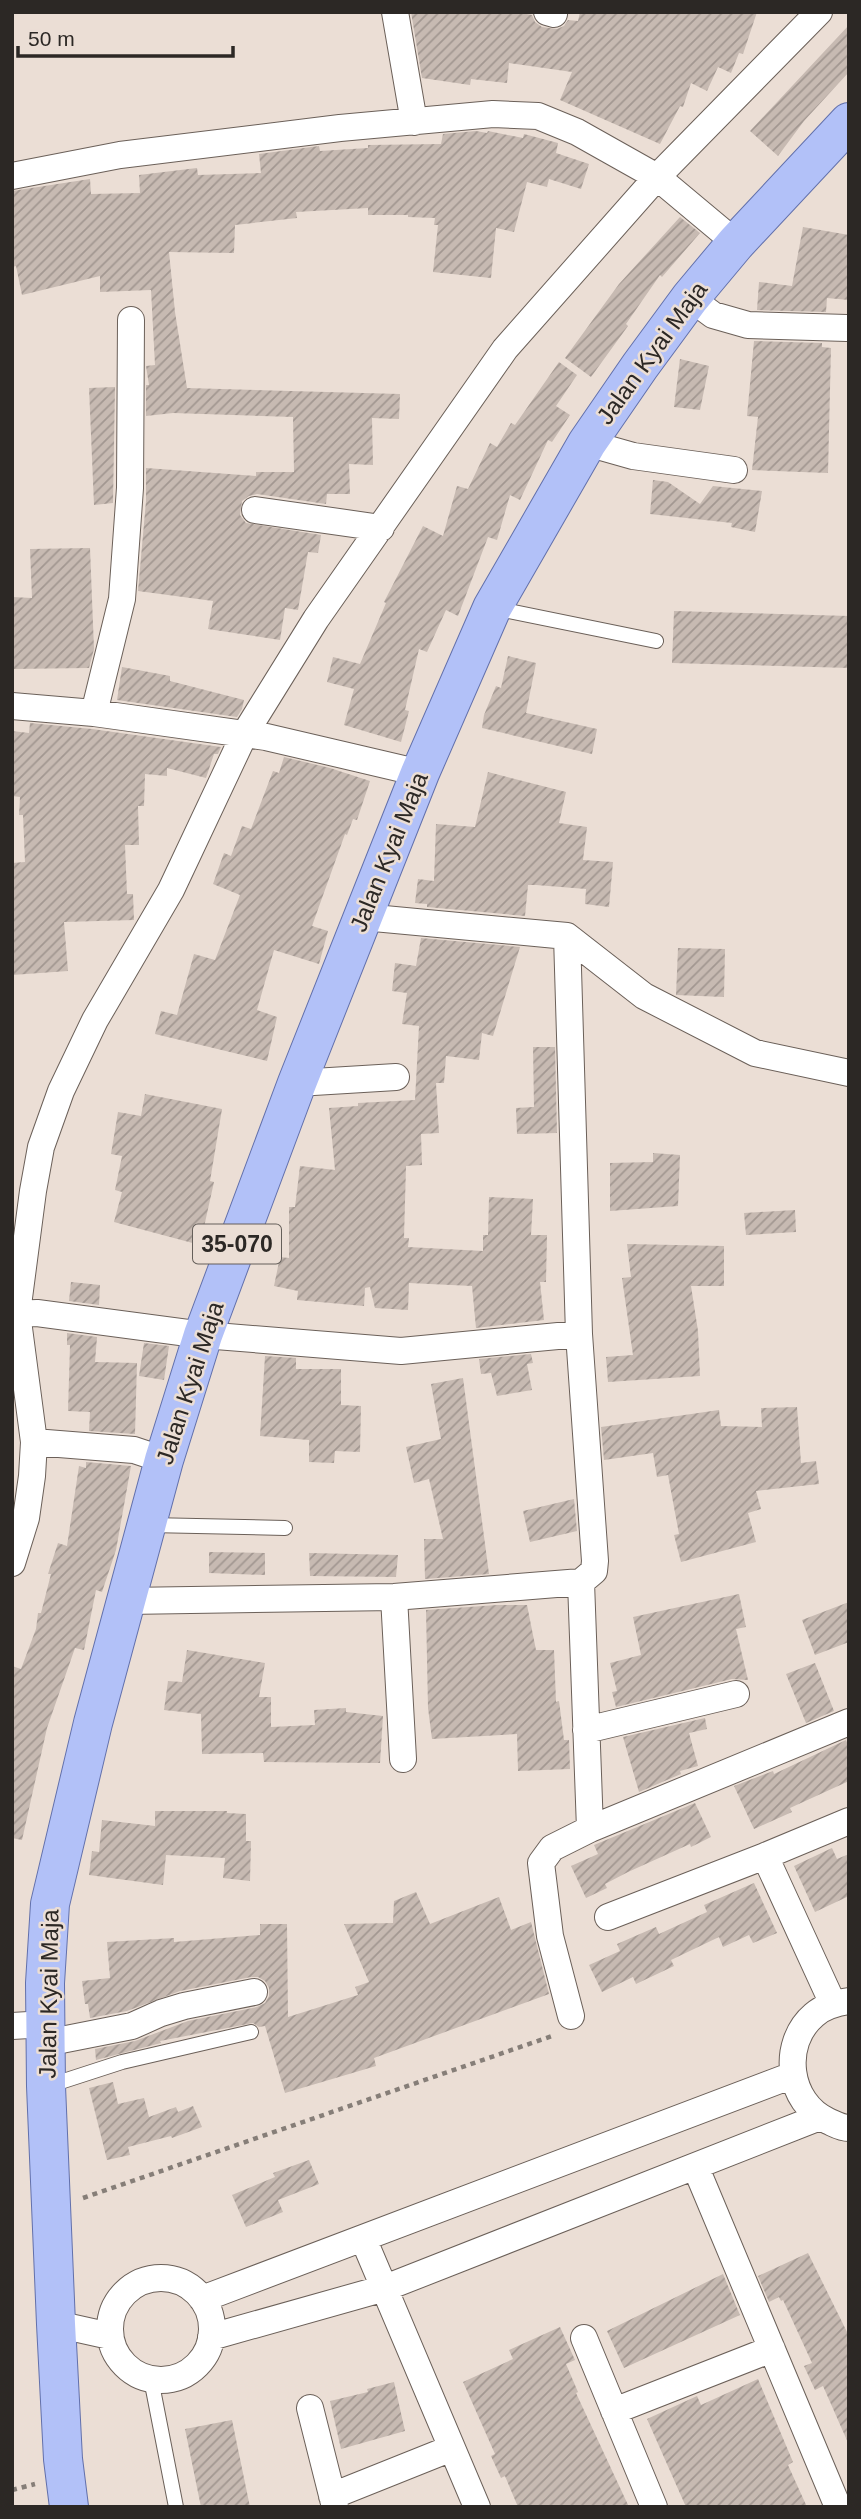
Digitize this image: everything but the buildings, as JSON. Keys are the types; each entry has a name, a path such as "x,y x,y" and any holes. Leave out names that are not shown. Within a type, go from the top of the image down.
{"main road":[{"name":"Jalan Kyai Maja","path":"69,2507 63,2459 46,2086 35,2031 45,1983 50,1904 93,1723 164,1460 203,1335 420,772 492,608 587,443 640,366 690,298 736,243 849,122"}],"street":[{"path":"395,12 414,122"},
{"path":"12,1563 26,1518 32,1476 49,1442 22,1313 33,1191 41,1147 61,1091 95,1020 265,738 316,619 505,349 819,12"},
{"path":"12,176 120,155 340,128 493,114 538,116 577,132 663,182 736,243"},
{"path":"690,298 713,315 748,325 847,328"},
{"path":"94,713 122,599 130,488 131,320"},
{"path":"587,443 634,456 734,470"},
{"path":"255,510 381,528"},
{"path":"12,706 94,713 265,738 420,772"},
{"path":"363,917 567,936 644,996 755,1052 849,1073"},
{"path":"126,1601 394,1597 581,1582 594,1571 579,1334 567,936"},
{"path":"298,1083 396,1077"},
{"path":"22,1313 203,1335 401,1350 579,1334"},
{"path":"49,1442 134,1450 164,1460"},
{"path":"581,1582 590,1829"},
{"path":"394,1597 403,1759"},
{"path":"586,1730 736,1694"},
{"path":"571,2016 550,1936 541,1863 552,1849 590,1829 849,1722"},
{"path":"608,1917 849,1821"},
{"path":"765,1856 841,2002 814,2015 800,2032 793,2053 793,2076 802,2099 820,2117 843,2128 849,2128"},
{"path":"35,2031 132,2026 184,2006 254,1992"},
{"path":"202,2299 793,2076"},
{"path":"211,2337 385,2288 820,2117"},
{"path":"696,2168 838,2507"},
{"path":"363,2238 477,2507"},
{"path":"151,2278 170,2278 188,2286 202,2299 211,2318 211,2337 204,2357 190,2371 172,2379 151,2379 136,2374 124,2364 115,2351 110,2336 111,2317 119,2299 133,2285 151,2278"},
{"path":"56,2324 110,2336"},
{"path":"584,2338 653,2507"},
{"path":"614,2411 772,2349"},
{"path":"310,2408 334,2501 452,2448"}],"lane":[{"path":"492,608 656,641"},
{"path":"148,1525 285,1528"},
{"path":"46,2086 122,2062 251,2032"},
{"path":"151,2379 176,2507"}],"path":[{"path":"52,2209 566,2031 571,2016"}]}
